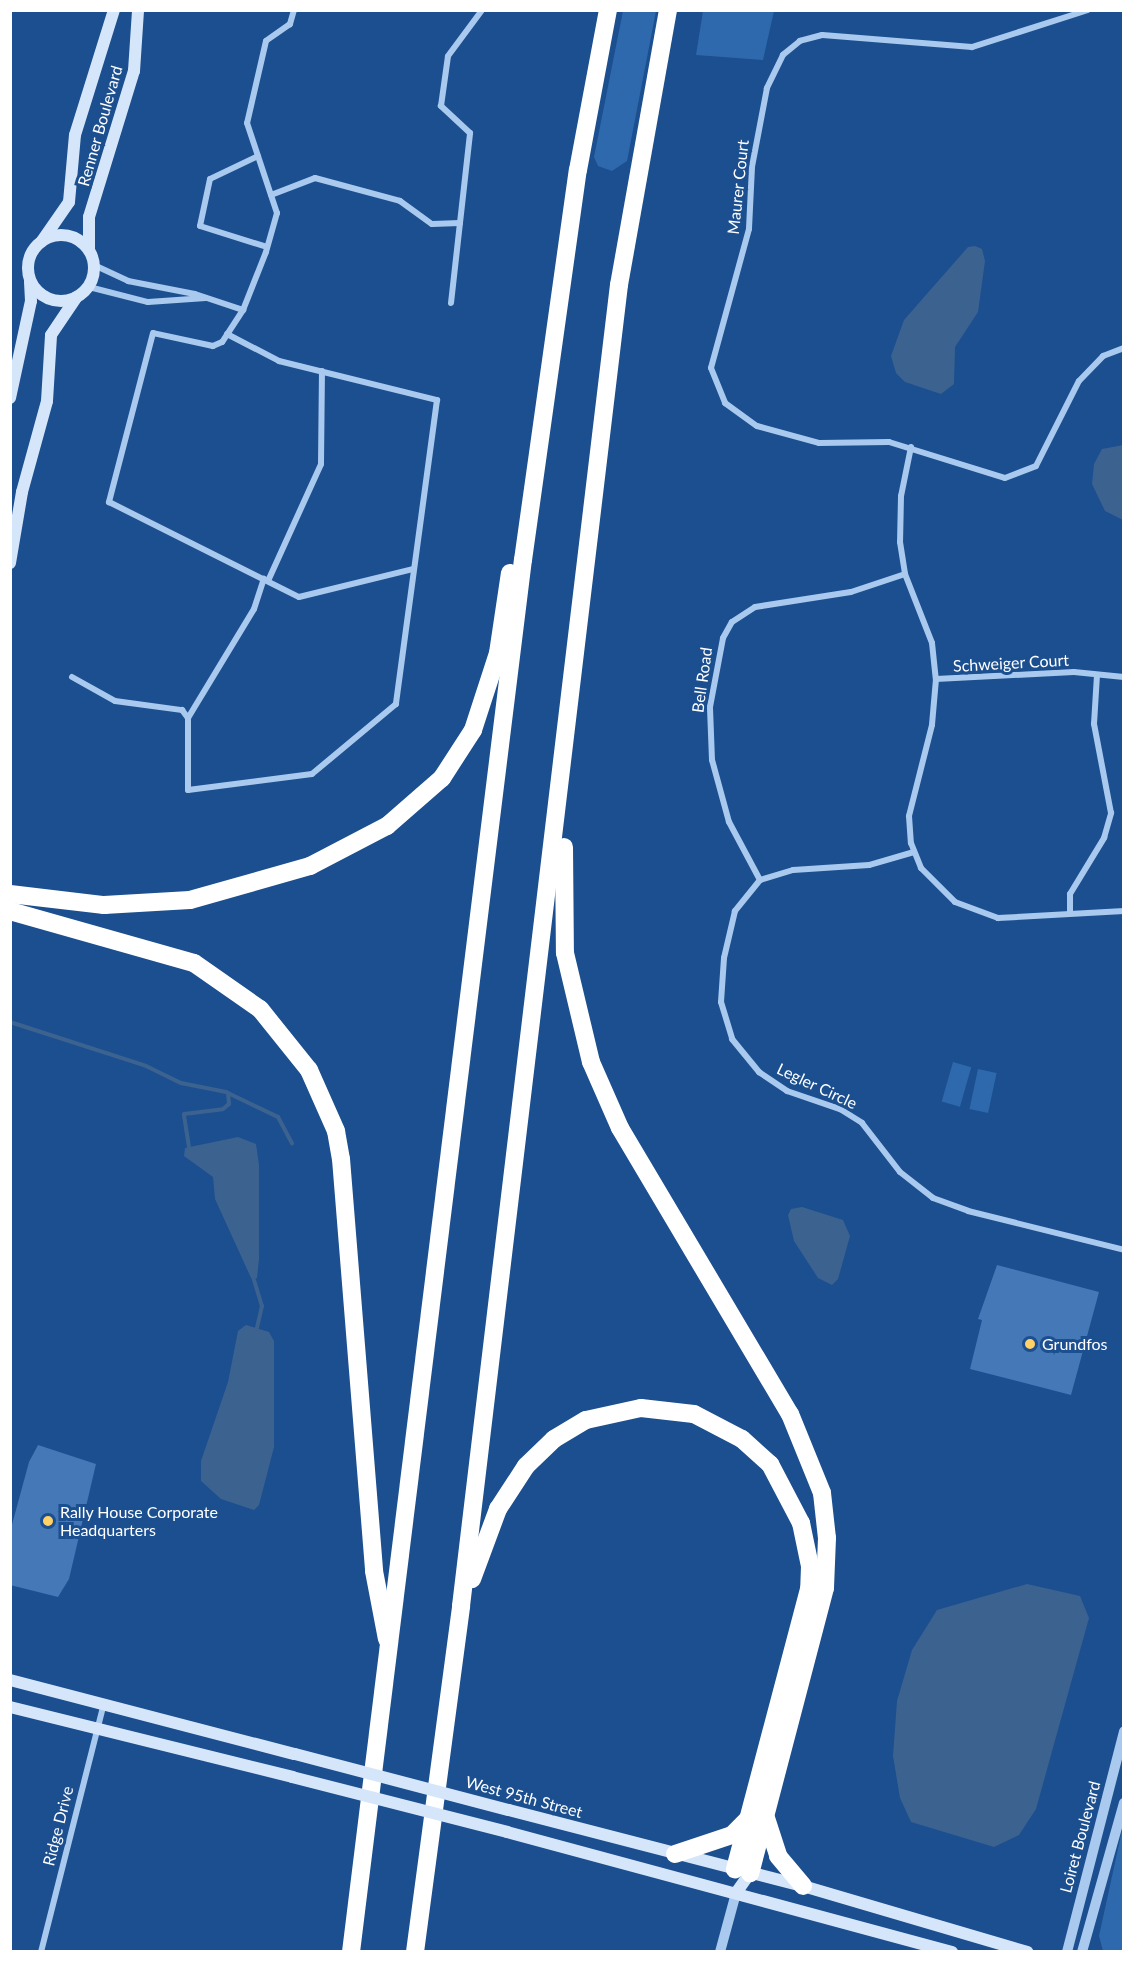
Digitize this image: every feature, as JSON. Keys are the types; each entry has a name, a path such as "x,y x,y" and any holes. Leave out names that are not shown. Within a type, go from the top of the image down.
{"highway":[{"path":"351,1952 390,1658 523,560 578,170 608,10"},
{"path":"415,1952 461,1606 619,285 668,10"},
{"path":"10,894 104,905 190,900 310,867 387,826 442,778 473,730 498,653 511,568 523,560"},
{"path":"560,789 568,811 562,863 565,953 591,1062 620,1128 790,1414 822,1493 827,1538 825,1588 742,1871"},
{"path":"10,911 194,963 260,1009 309,1070 336,1131 341,1160 374,1571 390,1658"},
{"path":"461,1606 503,1501 539,1451 569,1428 624,1410 658,1408 712,1421 742,1439 770,1464 792,1500 810,1566 803,1617 756,1819 732,1835 675,1854"},
{"path":"756,1819 778,1856 803,1886"}],"main road":[{"name":"Renner Boulevard","path":"42,241 69,202 75,135 114,10"},
{"name":"Renner Boulevard","path":"89,249 89,217 134,71 138,10"},
{"path":"10,398 31,301 31,255 42,241 70,236 89,249 94,265 89,287 76,298 51,335 47,400 22,492 10,563"},
{"path":"30,279 50,299 76,298"},
{"name":"West 95th Street","path":"10,1680 103,1707 295,1754 803,1886 1027,1952"},
{"path":"10,1707 507,1832 952,1952"},
{"path":"736,1893 742,1871"}],"street":[{"path":"294,10 290,24 266,41 247,123 277,213 267,247 243,310 227,334 213,346 153,333 109,502 299,597 413,569"},
{"path":"451,303 470,133 441,106 447,56 482,10"},
{"name":"Maurer Court","path":"1088,10 972,47 822,35 800,41 783,55 774,70 752,167 747,239 714,348 711,368 717,388 725,403 740,416 782,435 819,443 889,442 911,447 996,477 1024,474 1041,459 1086,373 1103,356 1124,348"},
{"path":"258,156 210,178 200,226 267,247"},
{"path":"271,195 315,178 400,201 432,224 460,223"},
{"path":"94,265 143,285 207,298 243,310"},
{"path":"89,287 148,302 207,298"},
{"path":"227,334 279,361 322,371 437,399 396,704 312,774 188,790 188,718 254,609 321,464 322,371"},
{"path":"911,447 900,510 905,574 925,617 936,679 932,725 910,797 914,852 938,888 973,911 1007,919 1124,911"},
{"name":"Bell Road","path":"760,880 729,822 712,760 710,707 723,638 732,622 755,607 851,592 905,574"},
{"path":"1070,913 1070,894 1104,838 1111,813 1094,724 1096,675"},
{"name":"Schweiger Court","path":"936,679 1096,675 1124,677"},
{"path":"72,677 115,701 182,710 188,718"},
{"path":"760,880 793,870 868,865 914,852"},
{"name":"Legler Circle","path":"760,880 735,911 724,958 721,1002 740,1054 786,1090 840,1108 862,1123 900,1172 949,1206 1124,1250"},
{"name":"Ridge Drive","path":"42,1952 103,1707"},
{"name":"Loiret Boulevard","path":"1067,1952 1124,1731"},
{"name":"Loiret Boulevard","path":"1082,1952 1124,1803"},
{"path":"720,1952 736,1893"}],"shaded area":[{"path":"623,11 656,11 627,161 612,171 598,166 594,157"},
{"path":"703,11 774,11 763,60 696,55"},
{"path":"975,246 982,249 985,261 978,312 955,347 954,384 941,394 905,382 896,373 891,356 904,320 968,247"},
{"path":"1124,445 1123,520 1105,511 1092,484 1094,464 1102,449"},
{"path":"953,1062 971,1067 960,1107 942,1101"},
{"path":"978,1069 997,1073 988,1113 969,1109"},
{"path":"238,1137 256,1144 259,1165 259,1259 257,1278 252,1280 215,1199 213,1177 184,1156 185,1148"},
{"path":"802,1207 843,1220 850,1236 838,1279 832,1285 818,1278 794,1241 788,1215 791,1209"},
{"path":"246,1325 269,1332 274,1341 274,1447 259,1505 254,1510 221,1499 201,1481 201,1461 228,1382 238,1331"},
{"path":"1027,1584 1080,1596 1089,1618 1036,1809 1019,1835 994,1847 911,1822 900,1798 893,1756 897,1701 912,1650 937,1610"},
{"path":"1123,1826 1123,1951 1103,1951 1099,1936"}],"building":[{"name":"Grundfos","path":"997,1265 1099,1292 1071,1395 970,1369 982,1320 978,1319"},
{"name":"Rally House Corporate Headquarters","path":"38,1445 96,1464 69,1579 58,1597 10,1585 10,1532 29,1462"}],"waterway":[{"path":"10,1022 146,1066 181,1083 226,1092 278,1117 292,1143"},
{"path":"189,1147 184,1114 223,1109 229,1104 228,1093"},
{"path":"254,1280 262,1306 257,1328"}],"place":[{"name":"Grundfos","path":"1030,1344"},
{"name":"Rally House Corporate Headquarters","path":"48,1521"}]}
